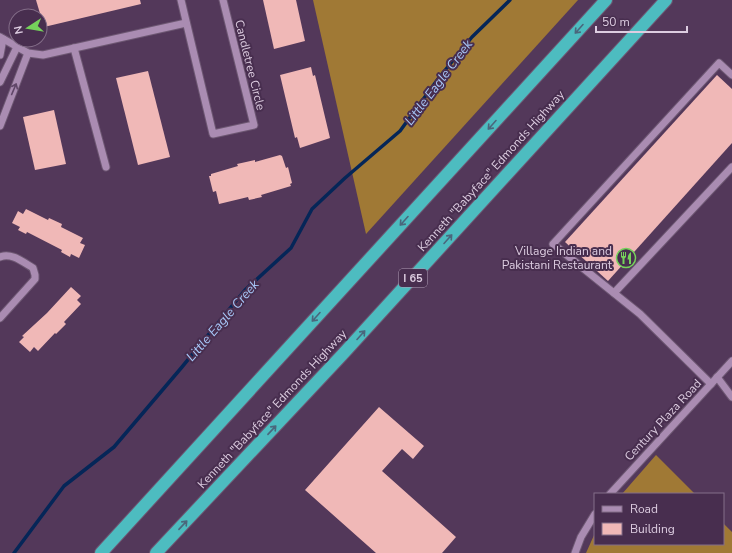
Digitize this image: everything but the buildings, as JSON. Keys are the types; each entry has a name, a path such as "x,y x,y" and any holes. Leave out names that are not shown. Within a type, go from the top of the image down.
{"highway":[{"path":"101,553 606,0"},
{"name":"Kenneth \"Babyface\" Edmonds Highway","path":"156,553 342,355 666,0"}],"street":[{"name":"Candletree Circle","path":"181,0 213,134 254,125 223,0"},
{"path":"20,48 28,53 43,55 186,23"},
{"path":"0,55 2,38"},
{"path":"0,82 17,48"},
{"path":"74,48 106,167"},
{"path":"0,126 28,53"},
{"path":"711,384 640,314 553,244 719,63 732,75"},
{"path":"614,293 732,167"},
{"path":"0,257 4,255 12,256 33,268 36,275 35,280 0,318"},
{"name":"Century Plaza Road","path":"611,493 732,361"},
{"path":"717,377 732,397"},
{"path":"575,553 581,538 594,516"}],"shaded area":[{"path":"313,0 578,0 366,234"},
{"path":"656,455 694,493 623,493"},
{"path":"724,524 732,532 732,553 586,553 594,535 594,545 724,545"}],"waterway":[{"name":"Little Eagle Creek","path":"14,553 64,486 114,447 245,290 291,248 312,209 345,178 400,131 438,79 472,37 510,0"}],"place":[{"name":"Village Indian and Pakistani Restaurant","path":"626,258"}]}
